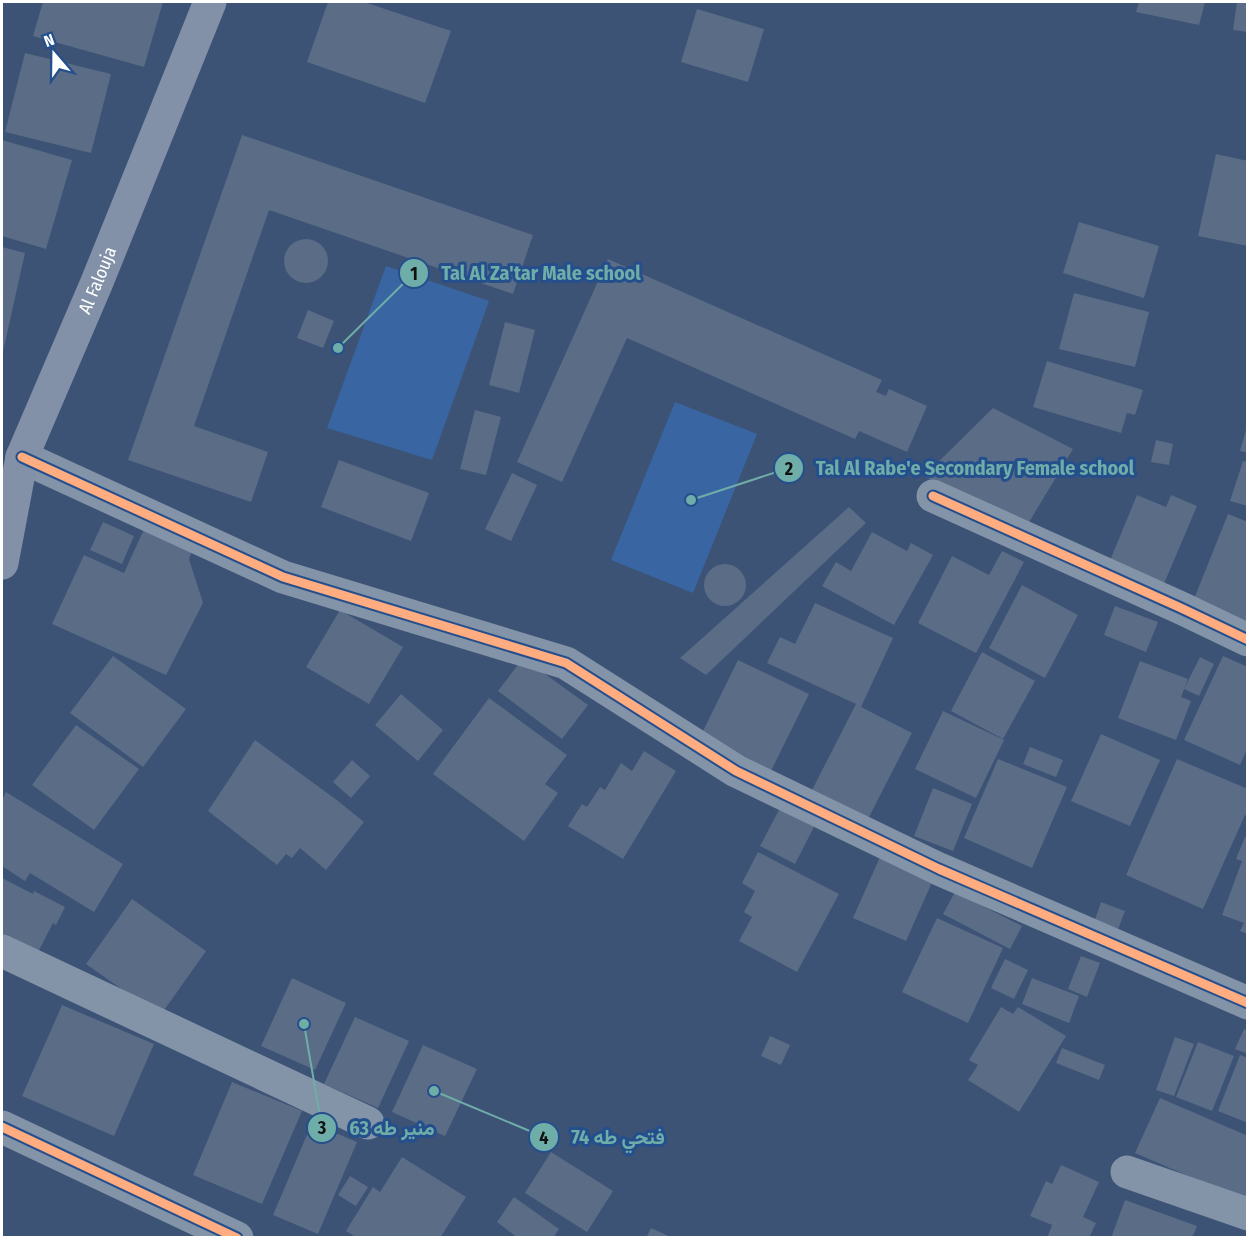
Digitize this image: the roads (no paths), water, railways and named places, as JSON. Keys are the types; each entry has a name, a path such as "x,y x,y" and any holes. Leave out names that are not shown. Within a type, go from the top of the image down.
{"main road":[{"name":"Al Falouja","path":"2,563 22,457 97,282 210,2"}],"street":[{"path":"22,457 283,578 566,663 736,771 939,869 1248,1003"},
{"path":"933,496 1248,640"},
{"path":"2,951 368,1123"},
{"path":"2,1127 237,1238"},
{"path":"1127,1172 1248,1214"}],"place":[{"name":"Tal Al Za'tar Male school","path":"338,348"},
{"name":"Tal Al Rabe'e Secondary Female school","path":"691,500"},
{"name":"منير طه 63","path":"304,1024"},
{"name":"فتحي طه 74","path":"434,1091"}]}
